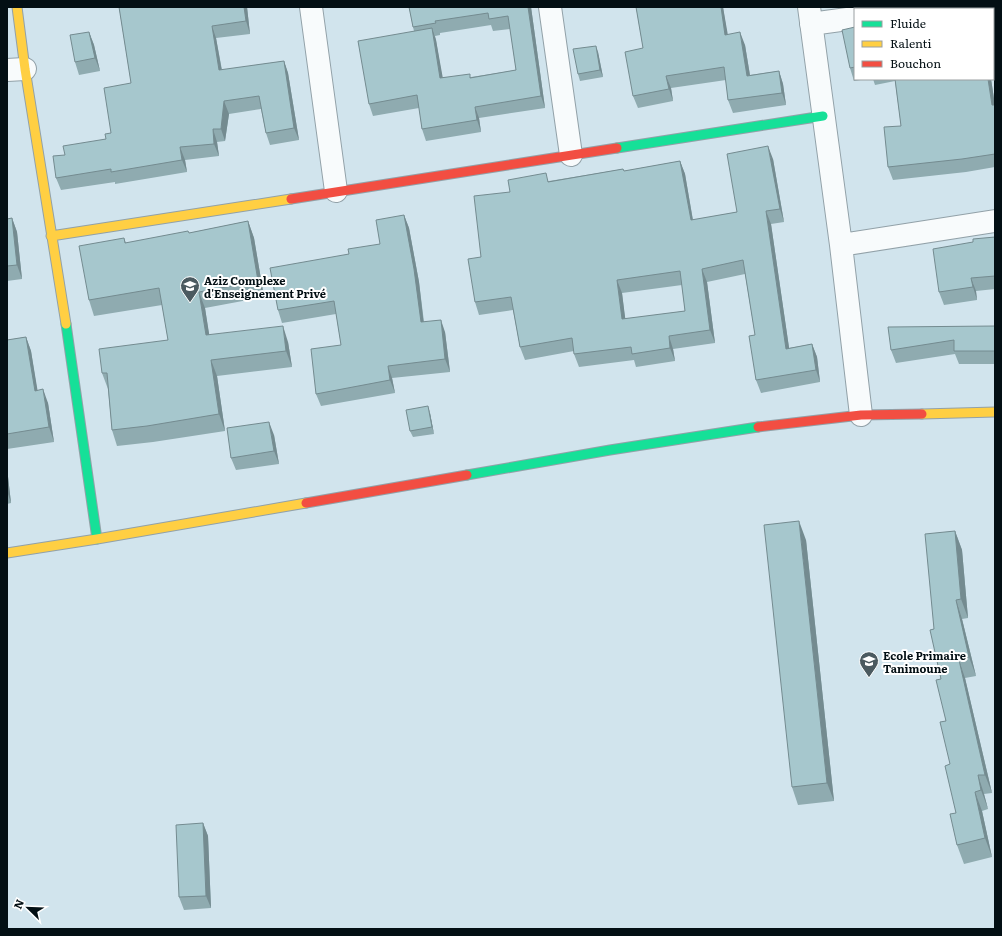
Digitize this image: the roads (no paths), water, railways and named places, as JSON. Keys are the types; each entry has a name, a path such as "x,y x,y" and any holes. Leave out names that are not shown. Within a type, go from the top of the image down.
{"street":[{"path":"17,7 16,70 51,236 63,301 97,539"},
{"path":"311,7 336,191"},
{"path":"550,7 571,155"},
{"path":"854,18 810,16 862,415"},
{"path":"51,236 823,116"},
{"path":"841,245 995,221"},
{"path":"7,553 97,539 610,450 743,429 862,415 995,412"}],"place":[{"name":"Aziz Complexe d'Enseignement Privé","path":"190,303"},
{"name":"Ecole Primaire Tanimoune","path":"869,678"}]}
